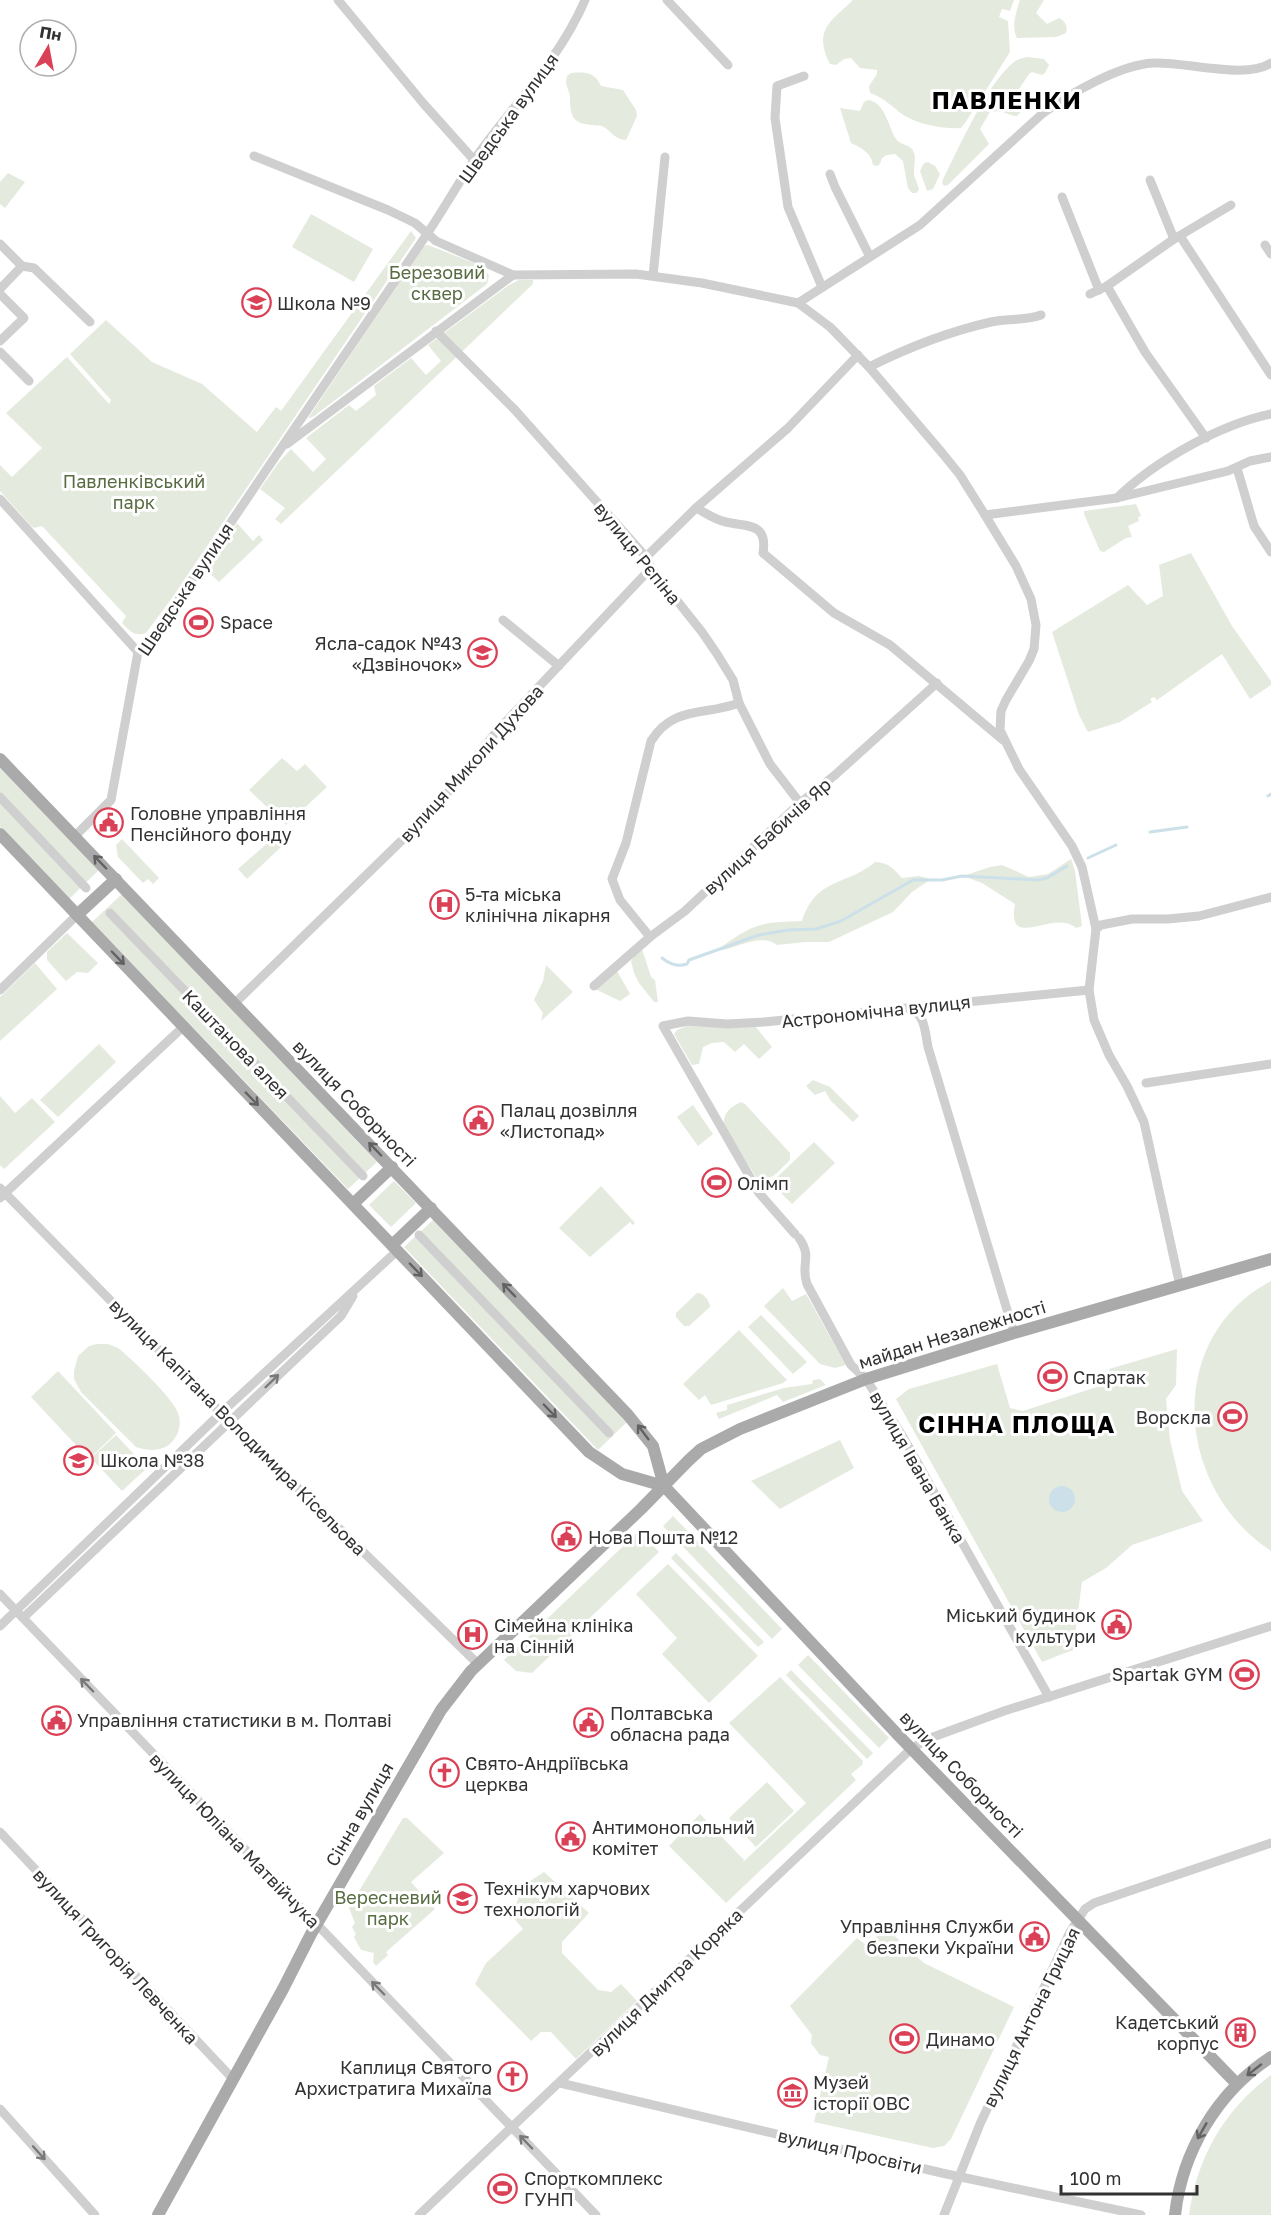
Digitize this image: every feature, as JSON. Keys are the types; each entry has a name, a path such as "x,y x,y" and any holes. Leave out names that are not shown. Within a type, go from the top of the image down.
{"main road":[{"name":"вулиця Соборності","path":"0,759 638,1426 653,1446 664,1486 912,1748 1237,2084"},
{"path":"0,834 589,1452 622,1474 664,1486"},
{"path":"77,915 116,879"},
{"path":"353,1204 392,1167"},
{"path":"394,1248 431,1208"},
{"name":"майдан Незалежності","path":"664,1486 701,1449 740,1430 866,1378 1271,1259"},
{"name":"Сінна вулиця","path":"158,2215 316,1924 441,1710 458,1686 478,1665 664,1486"},
{"path":"1175,2215 1180,2185 1192,2150 1213,2114 1237,2084 1271,2057"}],"street":[{"path":"338,0 423,103 474,160"},
{"name":"Шведська вулиця","path":"75,836 111,800 138,652 159,629 426,235 474,160 566,39 585,0"},
{"path":"667,0 728,65"},
{"path":"798,303 920,225 1042,114 1055,104 1098,81 1125,70 1152,63 1245,70 1263,68 1271,63"},
{"path":"804,76 777,86 776,118 790,216 822,287"},
{"path":"254,156 388,210 415,224 436,241 513,275 619,273 653,276 744,291 798,303 830,327 858,355 943,454 985,515 1025,584 1033,607 1036,637 1032,655 1001,711 1000,720 1004,740 1032,790 1072,846 1079,860 1096,929 1089,990 1094,1020 1144,1122 1180,1286"},
{"path":"653,276 665,157"},
{"path":"830,174 870,257"},
{"path":"1150,180 1177,238 1271,375"},
{"path":"1062,197 1099,290 1206,438"},
{"path":"1099,290 1231,205"},
{"path":"0,244 22,266 34,268 90,322"},
{"path":"1265,245 1271,254"},
{"path":"0,289 22,266"},
{"name":"Шведська вулиця","path":"282,448 513,275"},
{"path":"0,294 24,318 0,341"},
{"path":"869,367 916,344 966,328 994,321 1041,315"},
{"name":"вулиця Рєпіна","path":"436,332 514,410 646,557 651,568 717,654 733,680 739,703 771,764 800,804"},
{"path":"0,352 29,381"},
{"path":"646,557 696,508 788,428 858,355"},
{"path":"1117,498 1146,474 1206,438 1271,414"},
{"path":"985,515 1117,498 1271,457"},
{"path":"1236,468 1254,526 1271,552"},
{"path":"0,499 138,652"},
{"path":"696,508 721,521 746,524 755,528 763,537 763,553 821,603 847,622 890,645 1004,740"},
{"name":"вулиця Миколи Духова","path":"235,1003 437,806 497,731 651,568"},
{"path":"503,620 559,666"},
{"name":"вулиця Бабичів Яр","path":"594,986 650,937 685,911 800,804 836,775 937,683"},
{"path":"650,937 620,900 612,879 626,843 651,741 661,728 675,718 693,711 739,703"},
{"path":"0,797 87,888"},
{"path":"1096,929 1101,925 1132,919 1199,916 1271,897"},
{"name":"Каштанова алея","path":"110,913 363,1176"},
{"path":"0,990 77,915"},
{"name":"Астрономічна вулиця","path":"663,1026 688,1021 746,1024 1089,990"},
{"path":"923,1020 929,1012 944,1004"},
{"path":"904,1007 914,1010 923,1020 928,1047 1014,1333"},
{"name":"вулиця Івана Банка","path":"663,1026 759,1193 797,1236 808,1254 805,1272 807,1284 851,1365 866,1378 911,1452 1049,1697"},
{"path":"2,1193 183,1027"},
{"path":"1146,1083 1271,1064"},
{"name":"вулиця Капітана Володимира Кісельова","path":"2,1193 230,1422 478,1665"},
{"path":"419,1235 609,1433"},
{"path":"0,1626 221,1413 357,1288 394,1248"},
{"path":"23,1618 341,1316 357,1288"},
{"name":"вулиця Юліана Матвійчука","path":"0,1594 596,2215"},
{"path":"912,1748 933,1737 1049,1697 1271,1626"},
{"name":"вулиця Дмитра Коряка","path":"419,2215 912,1748"},
{"name":"вулиця Григорія Левченка","path":"0,1832 233,2079"},
{"name":"вулиця Антона Грицая","path":"944,2215 980,2124 1077,1920 1085,1909 1094,1903 1271,1843"},
{"name":"вулиця Просвіти","path":"560,2083 959,2176 1141,2215"},
{"path":"0,2109 94,2215"}],"green space":[{"path":"853,0 1014,0 1010,11 1002,9 999,17 1008,21 1010,52 961,128 947,128 918,122 870,93 869,86 877,70 860,68 851,58 844,59 836,65 830,64 823,43 826,28"},
{"path":"1020,0 1044,0 1036,13 1047,24 1061,19 1066,26 1066,33 1056,37 1017,38 1014,24"},
{"path":"1027,57 1044,59 1049,65 1042,75 1032,72 1029,74 1017,92 1027,105 1017,116 1000,111 990,112 980,129 989,144 948,185 944,186 943,179 984,100 1004,72 1016,61"},
{"path":"571,73 593,75 601,86 623,90 636,110 637,116 626,140 616,137 602,126 581,123 574,118 566,83 567,76"},
{"path":"868,100 874,102 882,110 896,139 913,150 914,174 919,190 916,193 912,193 908,188 903,161 895,154 885,156 877,166 873,165 865,151 851,143 840,108 860,111 864,102"},
{"path":"928,162 935,166 940,174 933,189 927,191 920,171 924,163"},
{"path":"8,173 25,182 5,208 0,204 0,182"},
{"path":"311,214 373,249 354,282 292,247"},
{"name":"Павленківський парк","path":"411,231 416,238 172,598 146,633 135,634 130,631 122,623 126,616 42,526 34,528 31,526 0,491 0,465 12,477 42,448 6,413 67,357 109,404 111,400 70,354 106,320 152,362 202,384 257,432 276,407 281,411"},
{"name":"Березовий сквер","path":"428,245 484,267 489,276 487,284 313,417 308,418 424,246"},
{"path":"519,280 533,280 533,284 281,524 275,519 285,508 260,489 291,449 313,472 326,459 306,438 349,405 356,411 376,395 374,386 411,358 426,375 441,361 428,345"},
{"path":"1136,504 1141,516 1138,517 1139,521 1128,526 1132,537 1126,538 1104,552 1100,551 1084,511"},
{"path":"237,523 253,541 259,535 263,540 219,582 206,570"},
{"path":"1191,553 1232,626 1271,681 1271,685 1250,699 1222,654 1157,700 1154,697 1150,699 1152,702 1120,722 1088,732 1079,715 1052,632 1128,585 1147,605 1163,596 1159,565"},
{"path":"282,758 297,771 305,764 327,787 286,825 249,790"},
{"path":"0,768 99,870 69,899 0,827"},
{"path":"122,839 159,878 153,884 148,879 143,883 118,857 116,845"},
{"path":"272,839 281,847 247,879 238,869"},
{"path":"1071,859 1075,871 1082,926 1076,928 1067,923 1025,928 1018,926 1014,918 1015,904 982,883 963,876 1002,865 1029,877 1048,874"},
{"path":"875,862 890,867 902,878 919,876 931,879 912,892 893,912 829,942 777,945 763,940 716,951 747,930 775,922 802,921 808,907 824,889 864,870"},
{"path":"122,894 377,1162 348,1189 92,922"},
{"path":"67,933 98,963 88,973 77,972 66,981 47,960 47,952"},
{"path":"641,946 651,977 655,980 658,1002 654,1002 634,973 631,961"},
{"path":"35,963 57,989 0,1041 0,997"},
{"path":"546,965 573,992 541,1021 543,1013 534,1000 543,981"},
{"path":"617,971 630,994 620,1001 595,989"},
{"path":"689,1025 755,1026 772,1047 759,1059 744,1044 735,1052 724,1042 712,1043 703,1047 699,1064 692,1065 674,1034 677,1030"},
{"path":"99,1044 116,1062 58,1117 40,1100"},
{"path":"813,1080 830,1087 859,1116 853,1122 831,1101 825,1091 815,1095 806,1086"},
{"path":"0,1096 15,1113 32,1098 55,1122 4,1169 0,1165"},
{"path":"741,1102 790,1153 790,1160 770,1178 756,1177 724,1126 724,1118 728,1111"},
{"path":"693,1105 713,1134 698,1146 677,1117"},
{"path":"814,1142 835,1163 792,1204 771,1183"},
{"path":"394,1181 416,1203 391,1227 369,1205"},
{"path":"601,1186 635,1223 633,1225 630,1222 590,1257 559,1228"},
{"path":"433,1220 628,1421 598,1450 404,1247"},
{"name":"Ворскла","path":"1271,1281 1271,1551 1239,1524 1215,1490 1200,1453 1194,1414 1198,1375 1212,1338 1236,1306"},
{"path":"783,1288 792,1301 806,1294 846,1365 835,1368 820,1364 764,1306"},
{"path":"697,1293 706,1297 710,1307 689,1326 684,1326 676,1317 676,1313"},
{"path":"761,1315 807,1362 793,1374 748,1327"},
{"path":"739,1330 787,1380 711,1405 705,1395 699,1400 683,1384"},
{"path":"108,1344 118,1348 151,1379 174,1406 180,1421 179,1429 174,1440 167,1446 155,1450 136,1447 81,1392 74,1379 78,1356 89,1346"},
{"path":"1177,1349 1176,1385 1166,1399 1170,1440 1182,1491 1203,1521 1132,1545 1106,1568 1082,1582 1073,1650 1042,1662 896,1399 909,1389 997,1364 1010,1408 1023,1411 1112,1382 1109,1369"},
{"path":"58,1371 116,1433 89,1459 31,1397"},
{"path":"820,1379 826,1385 783,1402 777,1395 719,1419 716,1413 727,1410 727,1405 784,1388 812,1384 813,1380"},
{"path":"116,1435 147,1468 122,1491 91,1458"},
{"path":"840,1440 854,1468 780,1509 751,1481"},
{"path":"673,1516 782,1629 772,1639 663,1526"},
{"path":"639,1531 659,1552 532,1673 516,1671 504,1660"},
{"path":"676,1553 764,1642 758,1647 671,1558"},
{"path":"668,1564 758,1656 709,1703 662,1654 677,1638 636,1594"},
{"path":"808,1655 889,1738 879,1748 798,1665"},
{"path":"791,1670 873,1753 867,1759 786,1675"},
{"path":"780,1677 863,1761 862,1765 851,1774 856,1780 726,1903 669,1846 700,1814 744,1860 742,1863 806,1803 729,1723"},
{"path":"767,1782 794,1811 756,1847 729,1818"},
{"name":"Вересневий парк","path":"403,1818 407,1818 444,1853 411,1882 435,1909 386,1952 388,1955 376,1966 373,1962 374,1953 361,1950 354,1937 356,1934 352,1927 355,1923 349,1908"},
{"path":"544,1872 589,1913 562,1942 562,1953 598,1990 611,1992 621,1984 637,2001 576,2059 551,2032 541,2032 531,2041 475,1984 486,1963 523,1929 511,1915 524,1885"},
{"name":"Динамо","path":"886,1928 924,1963 1014,2007 951,2139 944,2146 933,2148 814,2122 829,2057 820,2055 811,2043 812,2035 790,2006 857,1938 866,1945"},
{"path":"1271,2075 1271,2215 1189,2215 1199,2174 1215,2136 1239,2103"}],"water":[{"path":"1062,1486 1071,1490 1075,1499 1071,1508 1062,1512 1053,1508 1049,1499 1053,1490"}],"waterway":[{"path":"1150,832 1187,827"},
{"path":"1088,858 1116,845"},
{"path":"662,958 668,962 683,965 689,960 759,935 788,930 816,929 841,921 913,880 942,880 962,876 1038,880 1047,878 1067,866"}],"place":[{"name":"Школа №9","path":"256,303"},
{"name":"Space","path":"199,622"},
{"name":"Ясла-садок №43 «Дзвіночок»","path":"483,653"},
{"name":"Головне управління Пенсійного фонду","path":"109,823"},
{"name":"5-та міська клінічна лікарня","path":"444,904"},
{"name":"Палац дозвілля «Листопад»","path":"479,1120"},
{"name":"Олімп","path":"716,1183"},
{"name":"Спартак","path":"1052,1377"},
{"name":"Ворскла","path":"1232,1417"},
{"name":"Школа №38","path":"79,1460"},
{"name":"Нова Пошта №12","path":"567,1537"},
{"name":"Міський будинок культури","path":"1117,1625"},
{"name":"Сімейна клініка на Сінній","path":"473,1635"},
{"name":"Spartak GYM","path":"1244,1674"},
{"name":"Управління статистики в м. Полтаві","path":"56,1720"},
{"name":"Полтавська обласна рада","path":"589,1723"},
{"name":"Свято-Андріївська церква","path":"444,1773"},
{"name":"Антимонопольний комітет","path":"571,1837"},
{"name":"Технікум харчових технологій","path":"463,1898"},
{"name":"Управління Служби безпеки України","path":"1035,1936"},
{"name":"Кадетський корпус","path":"1240,2032"},
{"name":"Динамо","path":"905,2039"},
{"name":"Каплиця Святого Архистратига Михаїла","path":"513,2077"},
{"name":"Музей історії ОВС","path":"792,2092"},
{"name":"Спорткомплекс ГУНП","path":"503,2188"}],"district":[{"name":"ПАВЛЕНКИ","path":"1007,99"},
{"name":"СІННА ПЛОЩА","path":"1017,1423"}]}
